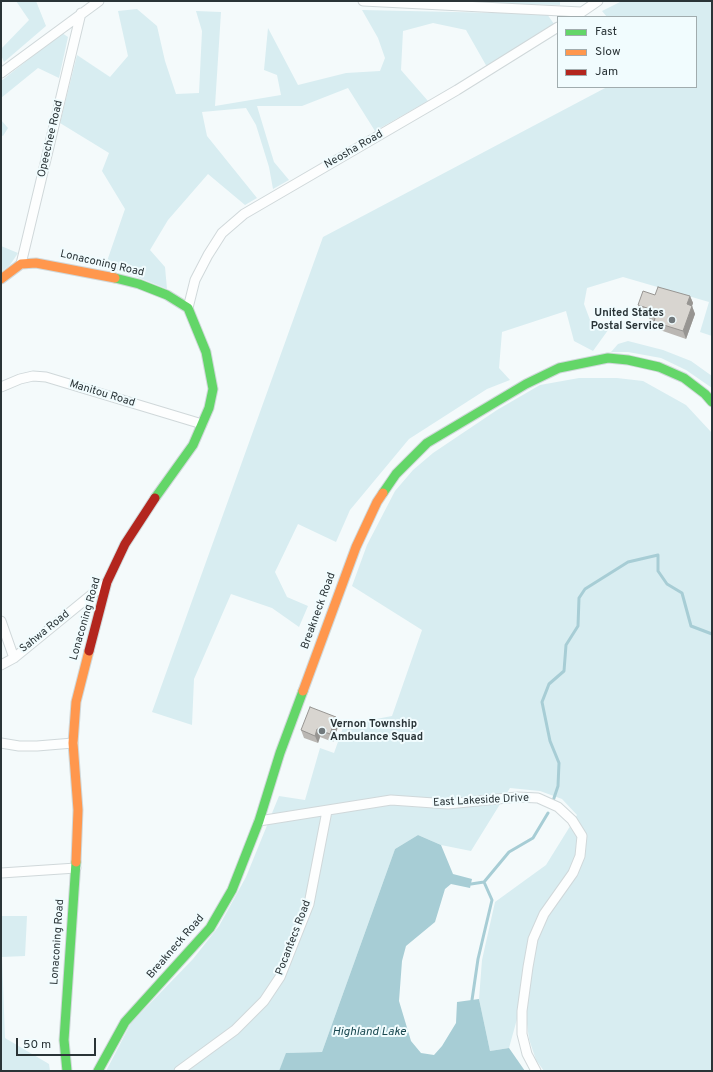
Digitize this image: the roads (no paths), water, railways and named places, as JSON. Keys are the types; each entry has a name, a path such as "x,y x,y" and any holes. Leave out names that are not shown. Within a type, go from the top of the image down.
{"street":[{"path":"1,73 99,1"},
{"path":"364,1 578,15 598,1"},
{"name":"Opeechee Road","path":"21,264 81,13"},
{"name":"Neosha Road","path":"188,308 195,280 208,256 222,233 244,214 457,90 557,28"},
{"path":"1,279 21,264"},
{"name":"Lonaconing Road","path":"21,264 57,266 139,284 167,295 188,308 206,352 213,389 209,408 193,445 125,544 107,582 76,702 72,743 78,810 76,868 64,1040 67,1071"},
{"name":"Breakneck Road","path":"98,1071 125,1022 210,928 232,890 259,821 280,753 356,547 377,502 396,474 428,443 526,384 559,368 582,362 615,359 659,367 684,378 712,402"},
{"name":"Manitou Road","path":"1,387 32,376 46,377 202,424"},
{"name":"Sahwa Road","path":"1,665 14,658 107,582"},
{"path":"1,621 14,658"},
{"path":"1,743 19,746 37,746 72,743"},
{"name":"East Lakeside Drive","path":"259,821 391,800 448,804 517,797 538,798 558,807 572,820 582,836 580,856 573,873 544,914 533,939 522,1011 522,1034 527,1054 536,1071"},
{"name":"Pocantecs Road","path":"179,1071 235,1030 264,1000 280,977 309,904 327,811"},
{"path":"1,873 76,868"}],"water":[{"name":"Highland Lake","path":"418,835 441,845 453,874 472,879 470,888 451,884 445,889 435,922 406,946 402,961 399,1001 411,1041 421,1053 434,1055 442,1046 456,1023 457,1002 479,999 490,1051 509,1048 525,1071 279,1071 286,1053 322,1052 395,849"}],"waterway":[{"path":"553,801 558,786 559,763 550,741 542,702 549,684 564,671 566,645 578,626 579,598 585,589 628,562 658,555 658,571 667,584 682,593 691,626 712,634"},
{"path":"471,884 484,882 509,852 533,838 548,813"},
{"path":"472,1000 478,959 492,900 484,882"}],"place":[{"name":"United States Postal Service","path":"672,320"},
{"name":"Vernon Township Ambulance Squad","path":"322,731"}]}
